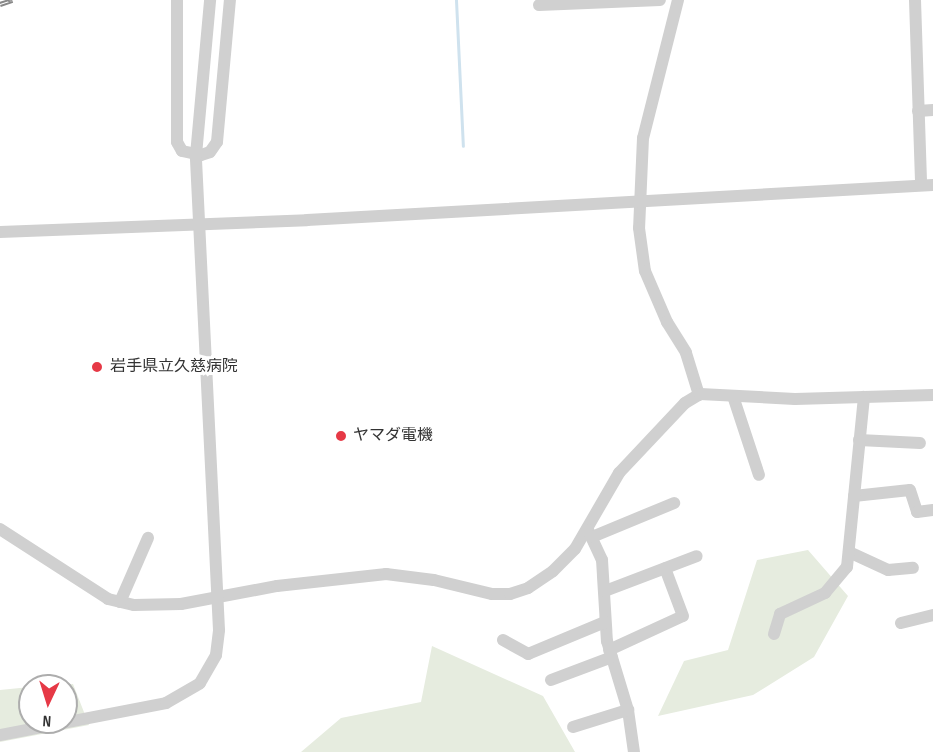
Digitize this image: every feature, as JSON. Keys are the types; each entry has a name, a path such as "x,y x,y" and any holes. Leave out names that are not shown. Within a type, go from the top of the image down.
{"street":[{"path":"177,0 177,142 182,151 196,153 210,152 217,142 230,0"},
{"path":"0,735 182,696 210,671 216,655 217,597 196,153 210,0"},
{"path":"539,5 660,0"},
{"path":"678,0 643,138 639,228 645,271 667,322 686,353 699,395"},
{"path":"0,232 199,225 927,185 918,111 915,0"},
{"path":"918,111 933,110"},
{"path":"0,529 80,583 120,602 162,606 386,574 434,580 492,594 510,594 528,588 553,571 590,534 619,473 685,403 699,395 864,397 933,395"},
{"path":"733,396 759,475"},
{"path":"774,634 780,614 825,593 847,567 864,397"},
{"path":"860,440 920,442"},
{"path":"854,496 910,490 917,512 933,510"},
{"path":"590,534 674,502"},
{"path":"590,534 602,560 605,622 611,654 628,710 633,752"},
{"path":"120,602 148,538"},
{"path":"849,552 888,570 913,568"},
{"path":"605,591 697,556"},
{"path":"550,680 611,654 683,616 665,568"},
{"path":"901,623 933,615"},
{"path":"503,640 528,654 605,622"},
{"path":"573,727 628,710"}],"shaded area":[{"path":"808,550 848,596 814,657 753,695 658,716 684,661 728,650 757,560"},
{"path":"432,646 543,696 575,752 301,752 341,718 421,702"},
{"path":"18,688 18,734 42,734 0,742 0,690"},
{"path":"78,697 89,725 78,727"}],"waterway":[{"path":"456,0 463,146"}],"railway":[{"path":"0,4 12,0"}],"place":[{"name":"岩手県立久慈病院","path":"97,367"},
{"name":"ヤマダ電機","path":"341,436"}]}
